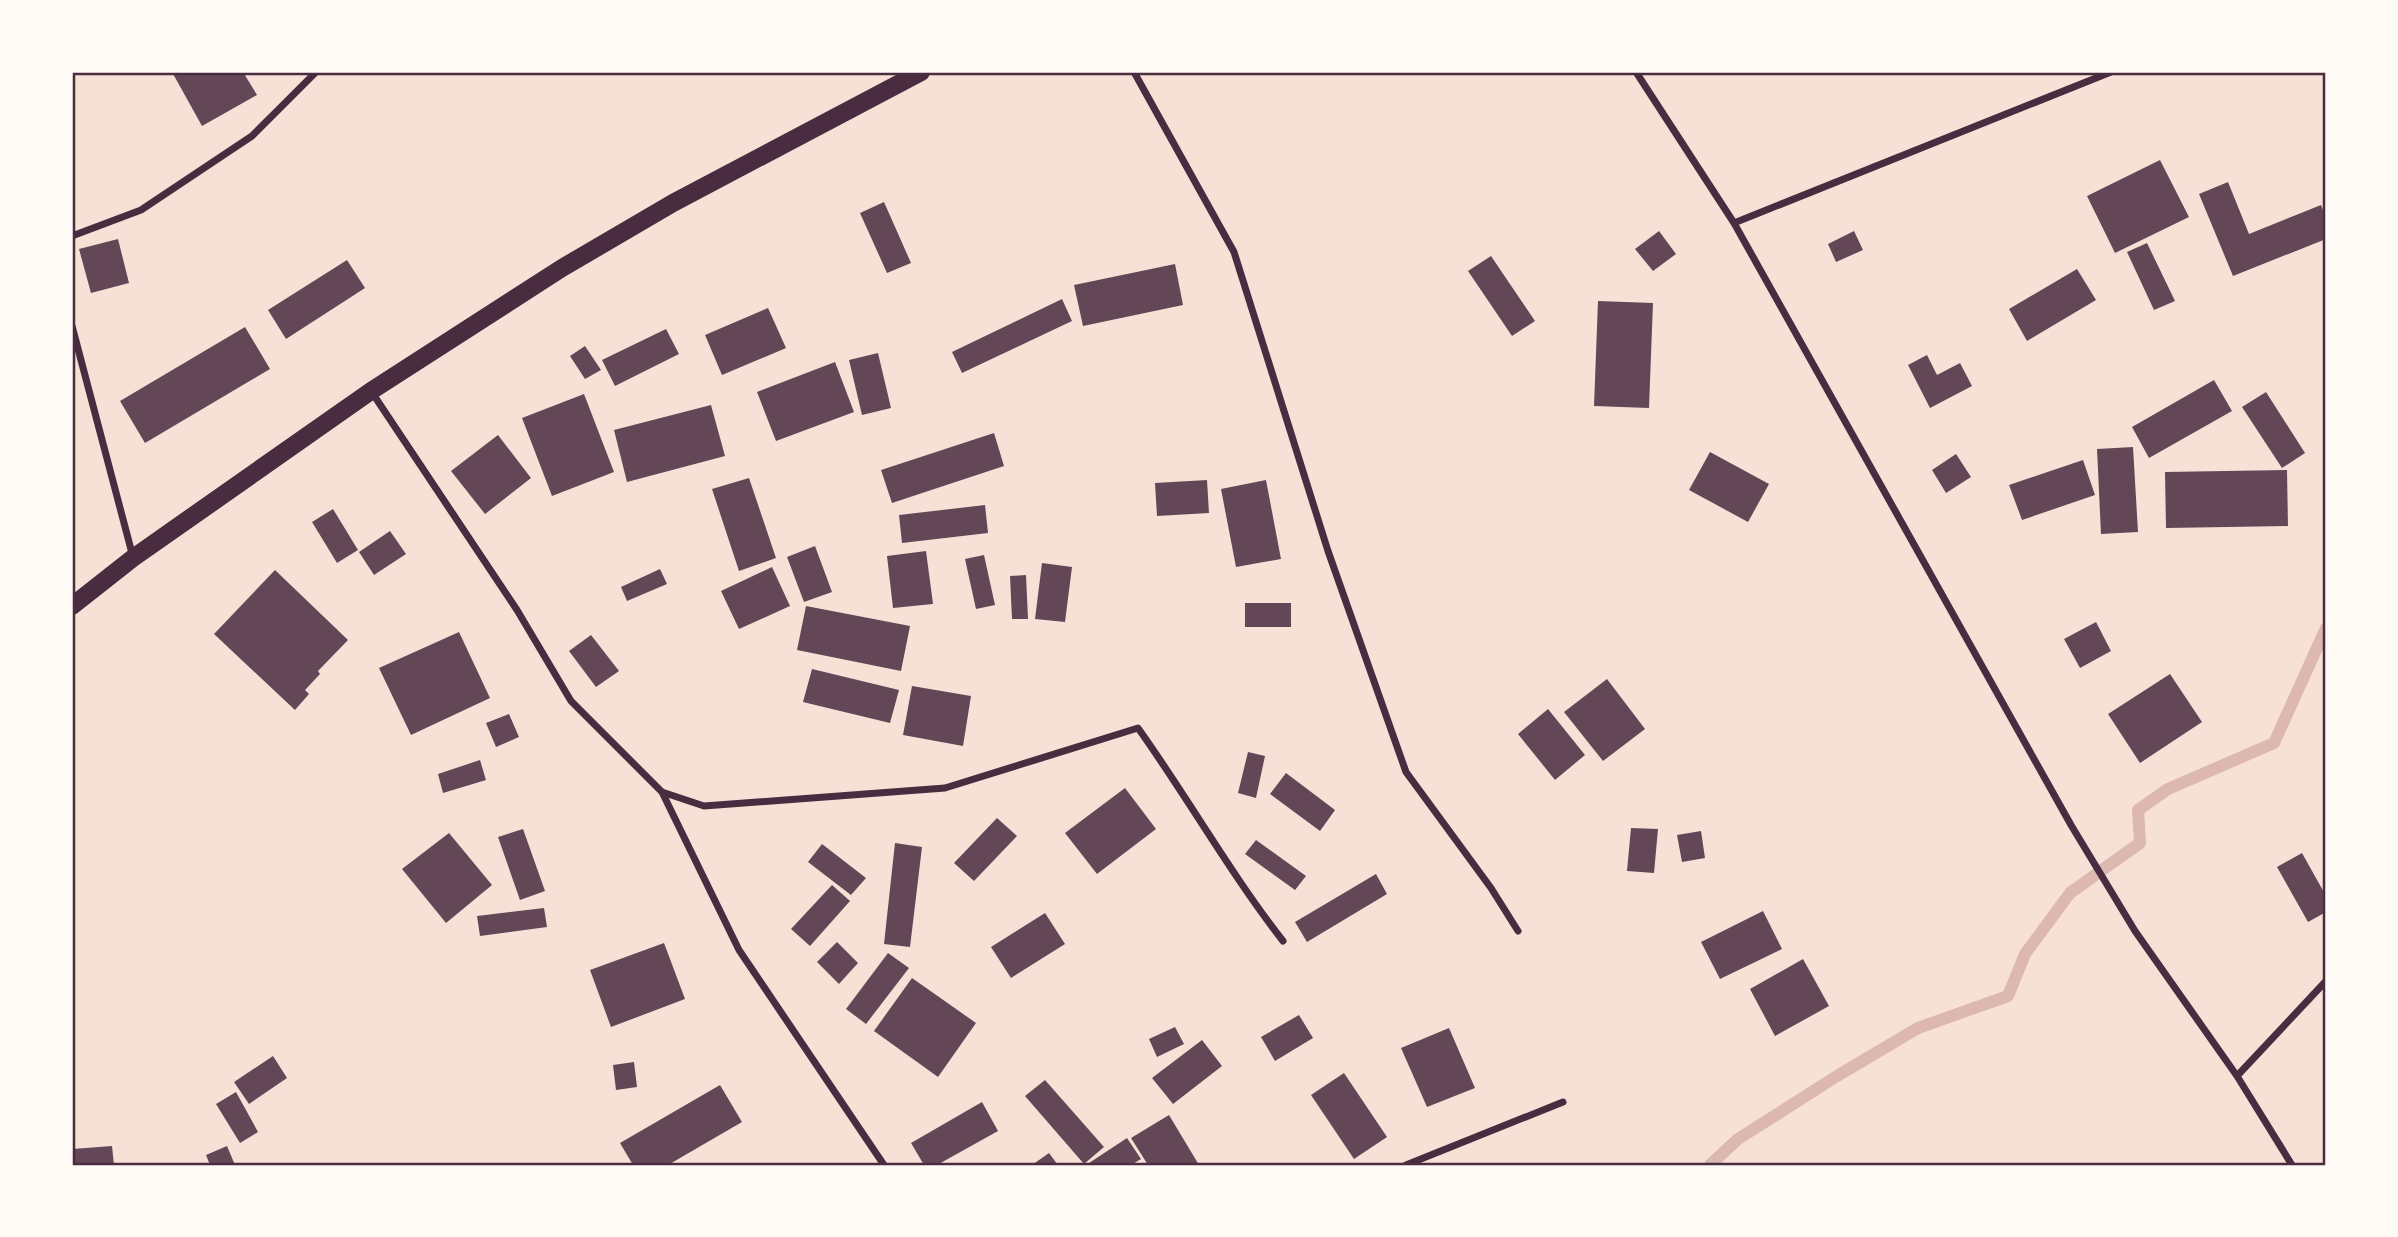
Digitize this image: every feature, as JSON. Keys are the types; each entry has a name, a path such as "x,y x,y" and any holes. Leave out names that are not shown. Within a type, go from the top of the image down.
{"main road":[{"path":"72,606 133,558 370,391 562,268 662,209 922,72"}],"street":[{"path":"72,236 141,210 252,136 316,72"},
{"path":"1134,72 1234,252 1328,551 1406,772 1491,888 1518,931"},
{"path":"1636,72 1734,223 2071,825 2135,931 2237,1076 2292,1165"},
{"path":"1734,223 2111,72"},
{"path":"72,326 133,558"},
{"path":"370,391 517,610 571,701 663,792 739,950 884,1165"},
{"path":"663,792 704,806 945,788 1138,728 1175,779 1262,914 1283,941"},
{"path":"2237,1076 2326,981"},
{"path":"1406,1165 1563,1102"}],"building":[{"path":"172,72 243,72 257,95 202,126"},
{"path":"2160,160 2189,217 2115,253 2087,196"},
{"path":"2228,182 2249,234 2321,205 2326,218 2326,239 2233,276 2199,194"},
{"path":"884,202 911,263 887,273 860,213"},
{"path":"1659,231 1676,254 1653,271 1635,249"},
{"path":"1854,231 1863,250 1836,262 1828,244"},
{"path":"118,239 129,283 91,293 79,249"},
{"path":"2147,243 2175,301 2154,310 2127,252"},
{"path":"1491,256 1535,321 1512,336 1468,271"},
{"path":"347,260 365,288 286,339 268,310"},
{"path":"1175,264 1183,305 1083,326 1074,285"},
{"path":"2077,269 2096,300 2027,341 2009,309"},
{"path":"1062,299 1072,321 962,373 952,352"},
{"path":"1598,301 1653,303 1649,408 1594,406"},
{"path":"768,308 786,348 722,375 705,335"},
{"path":"245,327 270,369 145,443 120,401"},
{"path":"666,329 679,354 615,386 602,360"},
{"path":"585,346 601,370 585,379 570,356"},
{"path":"878,353 891,408 862,415 849,360"},
{"path":"1927,355 1937,375 1960,363 1972,386 1930,408 1908,365"},
{"path":"835,362 854,412 776,441 757,392"},
{"path":"2214,380 2232,411 2149,458 2132,427"},
{"path":"2266,392 2305,453 2282,468 2242,407"},
{"path":"584,394 614,472 552,496 522,418"},
{"path":"711,405 725,456 627,482 614,430"},
{"path":"994,433 1004,466 892,503 881,470"},
{"path":"498,435 531,478 485,514 451,471"},
{"path":"2133,447 2138,532 2101,534 2097,449"},
{"path":"1710,452 1769,484 1748,522 1689,490"},
{"path":"1956,454 1971,477 1946,493 1932,470"},
{"path":"2083,460 2095,495 2022,520 2009,485"},
{"path":"2287,470 2288,526 2166,528 2165,472"},
{"path":"749,478 776,558 739,571 712,489"},
{"path":"1207,480 1209,513 1157,516 1155,483"},
{"path":"1266,480 1281,559 1236,567 1221,489"},
{"path":"985,505 988,533 902,543 899,515"},
{"path":"333,509 358,550 337,563 312,522"},
{"path":"390,531 406,554 374,575 359,552"},
{"path":"815,546 832,592 804,602 787,557"},
{"path":"926,551 933,604 893,608 887,556"},
{"path":"984,555 995,605 976,609 965,559"},
{"path":"1042,563 1072,567 1065,622 1035,619"},
{"path":"772,567 790,606 739,629 721,591"},
{"path":"660,569 667,584 627,601 621,587"},
{"path":"275,570 348,640 318,671 320,674 305,690 309,694 295,710 214,634"},
{"path":"1026,575 1028,619 1012,619 1010,576"},
{"path":"1245,603 1291,603 1291,627 1245,627"},
{"path":"806,606 910,626 901,671 797,650"},
{"path":"2096,622 2111,651 2080,668 2064,639"},
{"path":"459,632 490,698 411,735 379,668"},
{"path":"591,635 619,671 596,687 569,651"},
{"path":"812,669 899,690 890,723 803,702"},
{"path":"2170,674 2202,722 2140,763 2108,714"},
{"path":"1607,679 1645,729 1603,761 1564,712"},
{"path":"912,686 971,696 963,746 903,735"},
{"path":"1548,709 1585,755 1555,780 1518,734"},
{"path":"509,714 519,737 496,747 486,723"},
{"path":"1248,752 1265,756 1256,798 1238,793"},
{"path":"480,760 486,780 443,793 438,774"},
{"path":"1286,773 1335,810 1320,831 1270,794"},
{"path":"1125,788 1156,829 1097,874 1065,833"},
{"path":"997,818 1017,836 974,881 954,863"},
{"path":"1631,828 1658,829 1654,873 1627,871"},
{"path":"523,829 545,891 520,900 498,837"},
{"path":"1701,831 1705,858 1682,862 1677,835"},
{"path":"449,833 492,885 446,923 402,869"},
{"path":"1256,840 1306,876 1295,890 1245,854"},
{"path":"895,843 922,847 910,947 884,944"},
{"path":"822,844 866,878 851,895 808,862"},
{"path":"2302,853 2326,896 2326,912 2308,922 2277,867"},
{"path":"1376,874 1387,894 1307,942 1295,922"},
{"path":"832,885 850,901 810,946 791,929"},
{"path":"544,908 547,927 480,936 477,916"},
{"path":"1763,911 1782,949 1720,979 1701,942"},
{"path":"1045,913 1065,944 1011,978 991,947"},
{"path":"837,942 858,963 839,984 817,962"},
{"path":"664,943 685,999 611,1027 590,970"},
{"path":"888,953 909,968 866,1024 846,1009"},
{"path":"1803,959 1829,1006 1775,1036 1750,989"},
{"path":"912,978 976,1023 938,1077 874,1031"},
{"path":"1299,1015 1313,1038 1275,1061 1261,1037"},
{"path":"1175,1027 1184,1044 1157,1057 1149,1039"},
{"path":"1449,1028 1475,1088 1427,1107 1401,1048"},
{"path":"1202,1040 1222,1066 1173,1104 1152,1078"},
{"path":"273,1056 287,1078 249,1104 234,1082"},
{"path":"634,1062 637,1087 616,1090 613,1065"},
{"path":"1344,1073 1387,1137 1354,1159 1311,1095"},
{"path":"1045,1080 1104,1147 1084,1164 1025,1096"},
{"path":"720,1085 742,1122 668,1165 633,1165 620,1143"},
{"path":"236,1092 258,1132 240,1143 216,1104"},
{"path":"982,1102 998,1131 937,1165 924,1165 911,1143"},
{"path":"1169,1115 1199,1165 1148,1165 1131,1138"},
{"path":"1127,1138 1141,1159 1131,1165 1086,1165"},
{"path":"112,1146 114,1165 72,1165 72,1149"},
{"path":"227,1146 235,1165 210,1165 206,1155"},
{"path":"1049,1153 1058,1165 1032,1165"}],"waterway":[{"path":"1710,1165 1738,1139 1918,1028 2008,996 2025,954 2070,893 2140,843 2138,810 2168,789 2274,743 2326,628"}]}
